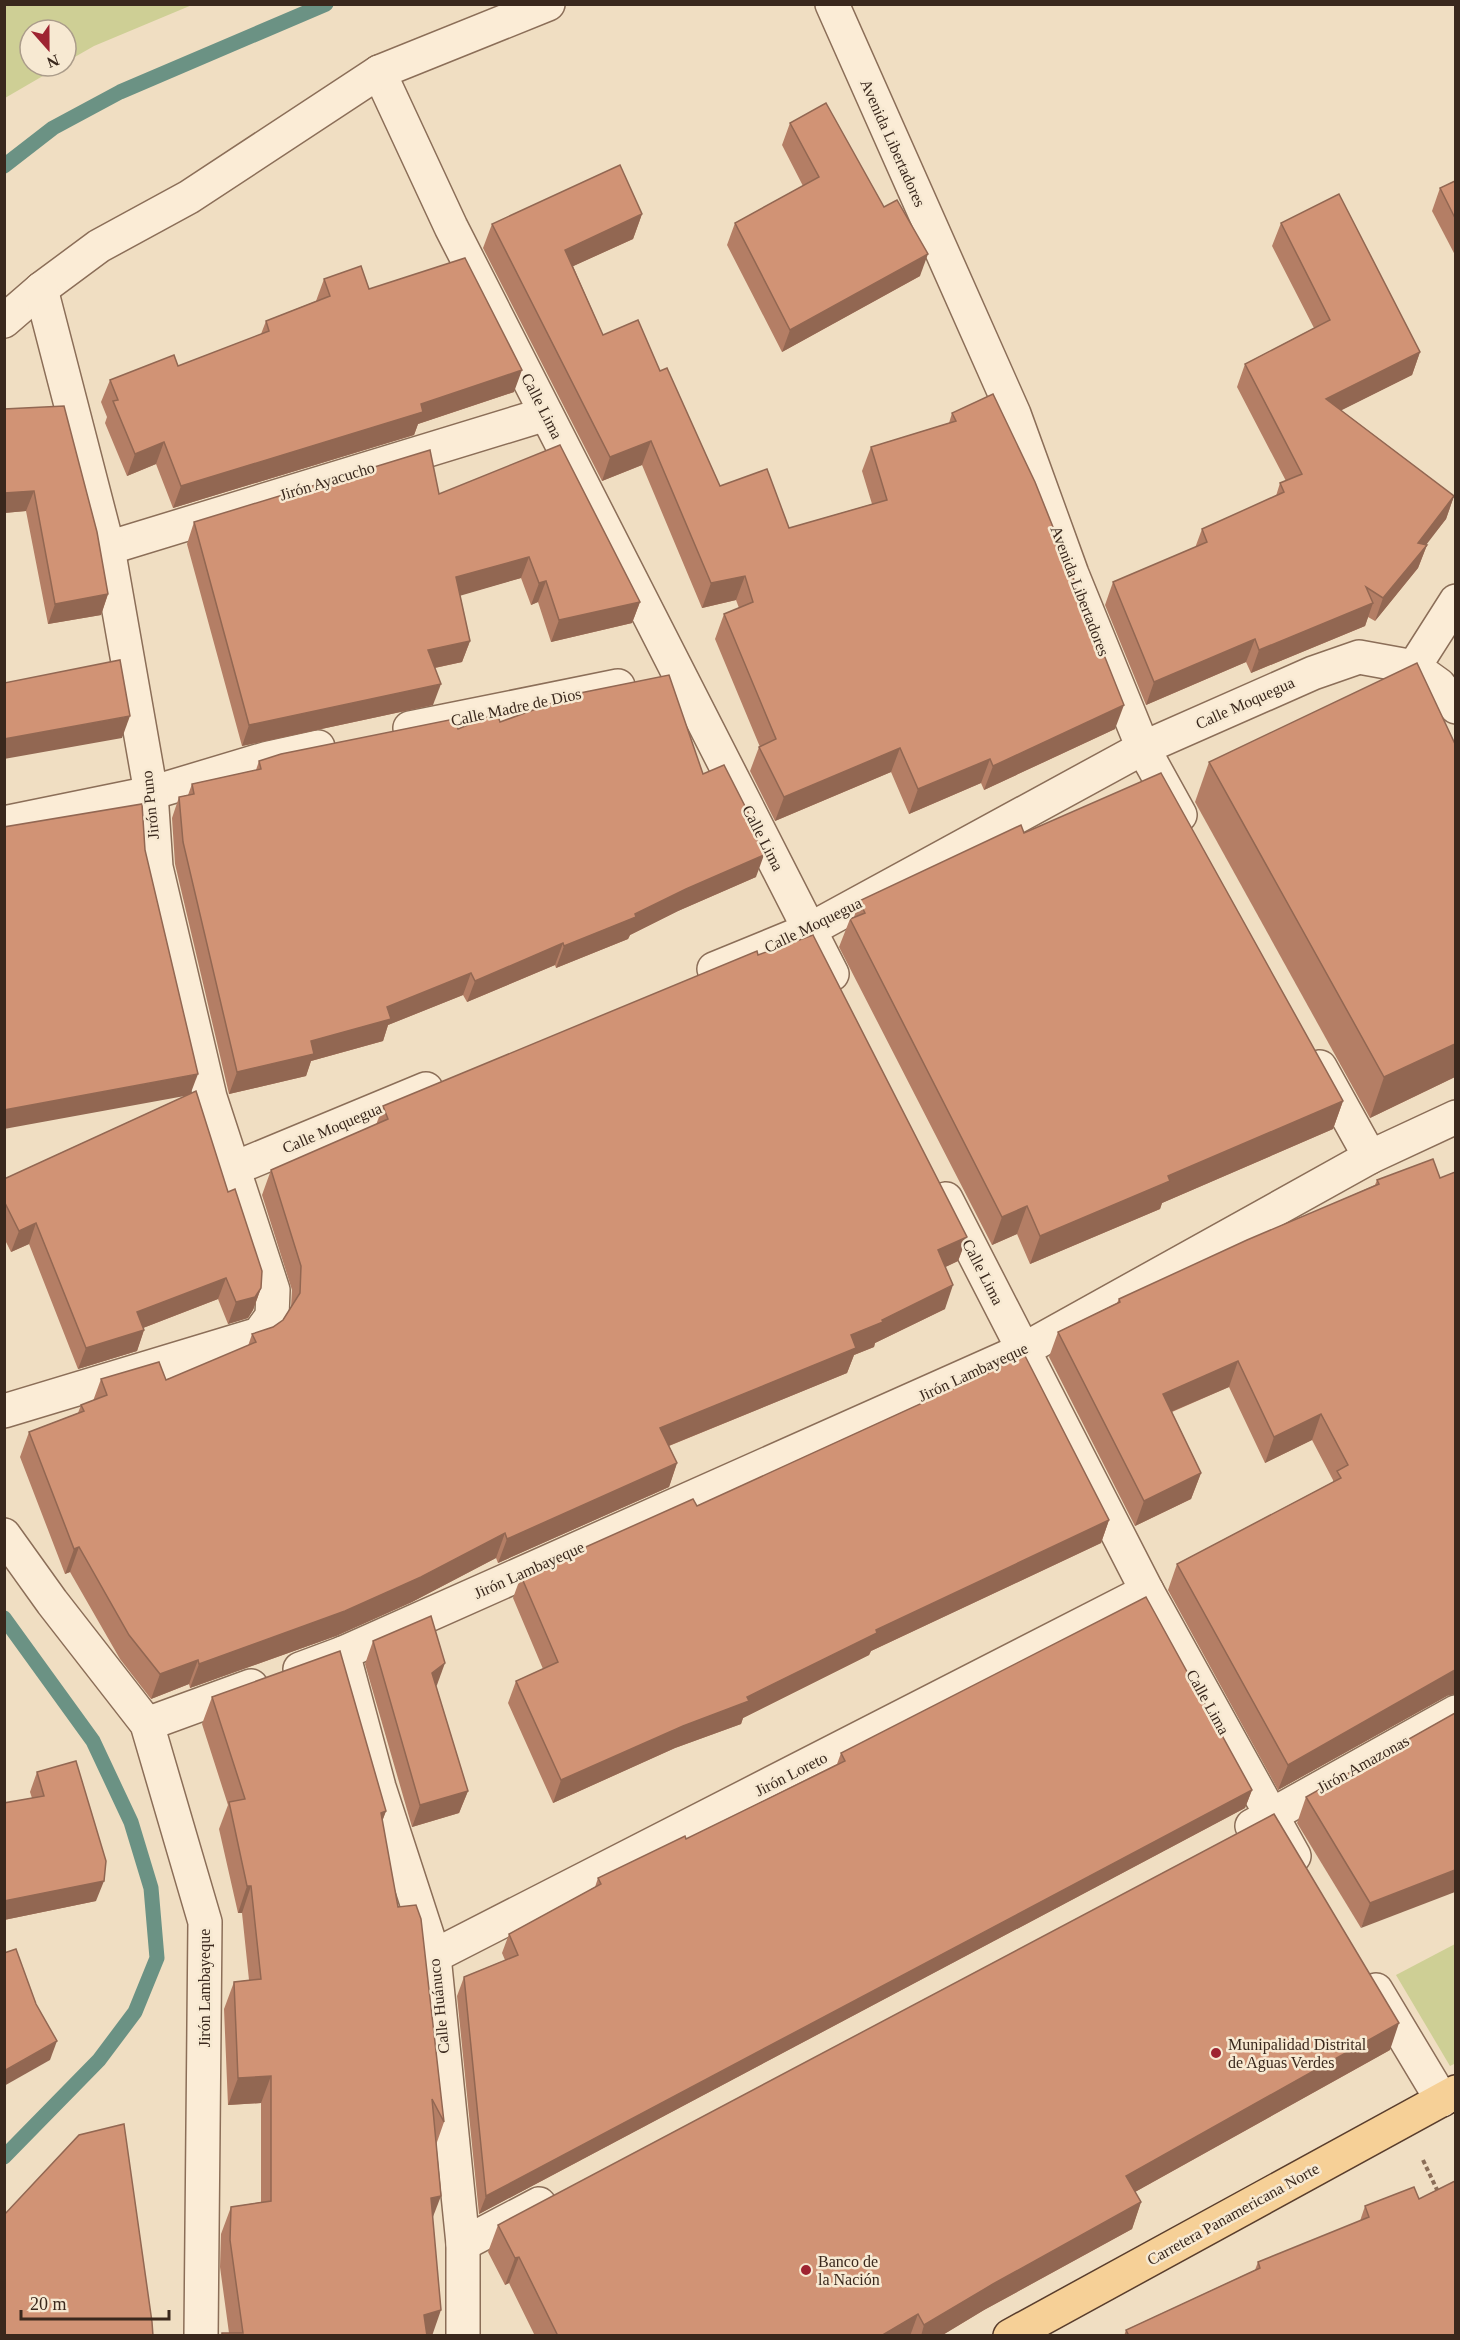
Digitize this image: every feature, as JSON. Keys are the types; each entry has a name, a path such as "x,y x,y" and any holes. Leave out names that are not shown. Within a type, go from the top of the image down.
{"main road":[{"name":"Carretera Panamericana Norte","path":"1010,2336 1449,2096"}],"street":[{"path":"4,321 41,289 99,246 189,197 379,72 548,4"},
{"name":"Avenida Libertadores","path":"832,4 1014,414 1072,574 1143,748 1195,843"},
{"name":"Calle Lima","path":"379,72 451,227 847,1003"},
{"name":"Jirón Puno","path":"4,1411 259,1334 272,1316 273,1290 210,1097 156,867 151,793 108,548 41,289"},
{"name":"Jirón Ayacucho","path":"108,548 546,414"},
{"path":"1455,602 1414,667 1439,685 1455,707"},
{"name":"Calle Moquegua","path":"688,980 810,930 1143,748 1313,673 1359,657 1414,667"},
{"name":"Calle Madre de Dios","path":"385,734 678,674"},
{"path":"4,823 151,793 268,758 350,741"},
{"path":"1306,1042 1370,1157"},
{"name":"Calle Moquegua","path":"233,1168 455,1077"},
{"name":"Jirón Lambayeque","path":"201,2336 205,1922 147,1724 343,1653 1023,1350 1370,1157 1455,1117"},
{"name":"Calle Lima","path":"932,1172 1147,1591 1307,1877"},
{"path":"4,1535 52,1602 147,1724"},
{"name":"Jirón Loreto","path":"434,1956 1147,1591"},
{"name":"Calle Huánuco","path":"343,1653 379,1787 434,1956 463,2244 463,2336"},
{"name":"Jirón Amazonas","path":"1229,1838 1455,1712"},
{"path":"1362,1968 1449,2096"},
{"path":"463,2244 568,2188"}],"path":[{"path":"1404,2122 1440,2195"}],"green space":[{"path":"5,4 192,4 78,55 78,18 18,18 18,78 39,78 5,98"},
{"path":"1455,1944 1456,2063 1450,2066 1396,1975"}],"building":[{"path":"826,103 884,207 897,200 928,254 790,330 735,223 819,177 790,123"},
{"path":"620,165 642,214 565,250 603,335 638,320 660,371 667,368 720,486 767,469 789,528 887,500 871,447 956,421 952,413 993,394 1035,482 1124,705 993,766 990,759 918,789 900,748 784,797 759,747 776,739 724,614 753,602 745,576 711,583 651,441 610,457 492,224"},
{"path":"1455,181 1455,218 1440,188"},
{"path":"1339,194 1420,352 1326,399 1454,496 1418,543 1427,545 1383,598 1366,587 1373,603 1259,650 1255,639 1154,682 1113,582 1207,542 1202,529 1284,492 1280,483 1302,474 1245,364 1330,320 1281,223"},
{"path":"465,258 522,370 421,404 423,412 181,486 164,442 135,454 113,401 118,400 110,380 174,355 178,366 269,331 266,321 330,296 324,279 361,266 369,289"},
{"path":"64,406 97,532 108,594 55,604 34,491 4,493 4,409"},
{"path":"560,445 640,602 559,620 546,581 539,583 529,557 456,577 470,641 428,650 441,684 249,725 194,522 430,450 439,494"},
{"path":"120,660 130,716 4,739 4,683"},
{"path":"1417,663 1455,744 1455,1044 1384,1077 1209,762"},
{"path":"669,675 703,774 724,765 749,814 746,815 764,855 686,889 635,914 636,917 564,946 563,943 475,981 471,973 387,1007 391,1019 311,1041 314,1054 237,1072 183,842 179,797 194,794 192,784 261,769 259,761 281,754 454,719 458,729 497,713 500,722 580,693"},
{"path":"1161,773 1343,1101 1168,1176 1170,1181 1040,1236 1027,1206 1002,1217 850,919 865,913 859,901 1021,825 1024,833"},
{"path":"142,804 145,850 198,1074 4,1110 4,827"},
{"path":"813,935 967,1237 938,1250 953,1285 882,1320 883,1322 851,1335 856,1348 660,1428 677,1463 507,1539 505,1533 421,1577 345,1611 199,1664 198,1660 160,1674 129,1635 79,1547 74,1549 29,1432 84,1411 81,1405 107,1395 101,1379 159,1362 166,1380 256,1342 252,1334 273,1327 283,1320 300,1293 301,1266 271,1170 388,1119 383,1106 757,951 758,955"},
{"path":"196,1091 228,1192 235,1189 262,1271 261,1288 255,1297 236,1302 226,1278 137,1312 144,1330 86,1348 36,1223 19,1231 4,1201 4,1179"},
{"path":"1433,1159 1440,1178 1455,1172 1455,1670 1288,1765 1177,1564 1341,1478 1337,1471 1348,1465 1321,1414 1274,1437 1238,1361 1163,1394 1201,1473 1144,1501 1058,1332 1120,1302 1119,1299 1247,1240 1379,1184 1377,1180"},
{"path":"1023,1352 1109,1520 876,1630 877,1633 747,1697 749,1701 683,1726 561,1780 516,1681 558,1662 521,1576 693,1499 697,1506 988,1373 986,1369"},
{"path":"1146,1597 1252,1790 486,2196 464,1977 518,1955 509,1934 601,1884 598,1878 685,1836 686,1839 845,1761 841,1753"},
{"path":"431,1616 445,1663 432,1673 468,1791 420,1805 373,1641"},
{"path":"340,1651 386,1811 381,1813 398,1907 416,1905 421,1919 444,2122 432,2099 441,2196 431,2198 441,2310 424,2315 427,2336 222,2336 222,2333 243,2333 230,2240 231,2207 271,2201 271,2076 238,2078 234,1982 261,1979 251,1886 247,1886 229,1802 245,1799 212,1697"},
{"path":"1455,1713 1455,1870 1370,1903 1306,1797"},
{"path":"76,1761 106,1861 104,1881 4,1901 4,1803 44,1796 37,1772"},
{"path":"1274,1814 1399,2023 1126,2176 1141,2202 924,2325 918,2314 881,2336 558,2336 519,2257 515,2258 498,2225"},
{"path":"16,1949 36,2004 57,2041 4,2071 4,1953"},
{"path":"124,2124 153,2336 4,2336 4,2215 79,2135"},
{"path":"1455,2181 1455,2336 1129,2336 1126,2330 1260,2268 1258,2262 1369,2217 1365,2206 1414,2187 1419,2199"}],"waterway":[{"path":"4,166 53,128 120,92 326,4"},
{"path":"4,1618 93,1741 131,1822 151,1888 157,1958 135,2012 99,2060 4,2157"}],"place":[{"name":"Munipalidad Distrital de Aguas Verdes","path":"1216,2053"},
{"name":"Banco de la Nación","path":"806,2270"}]}
